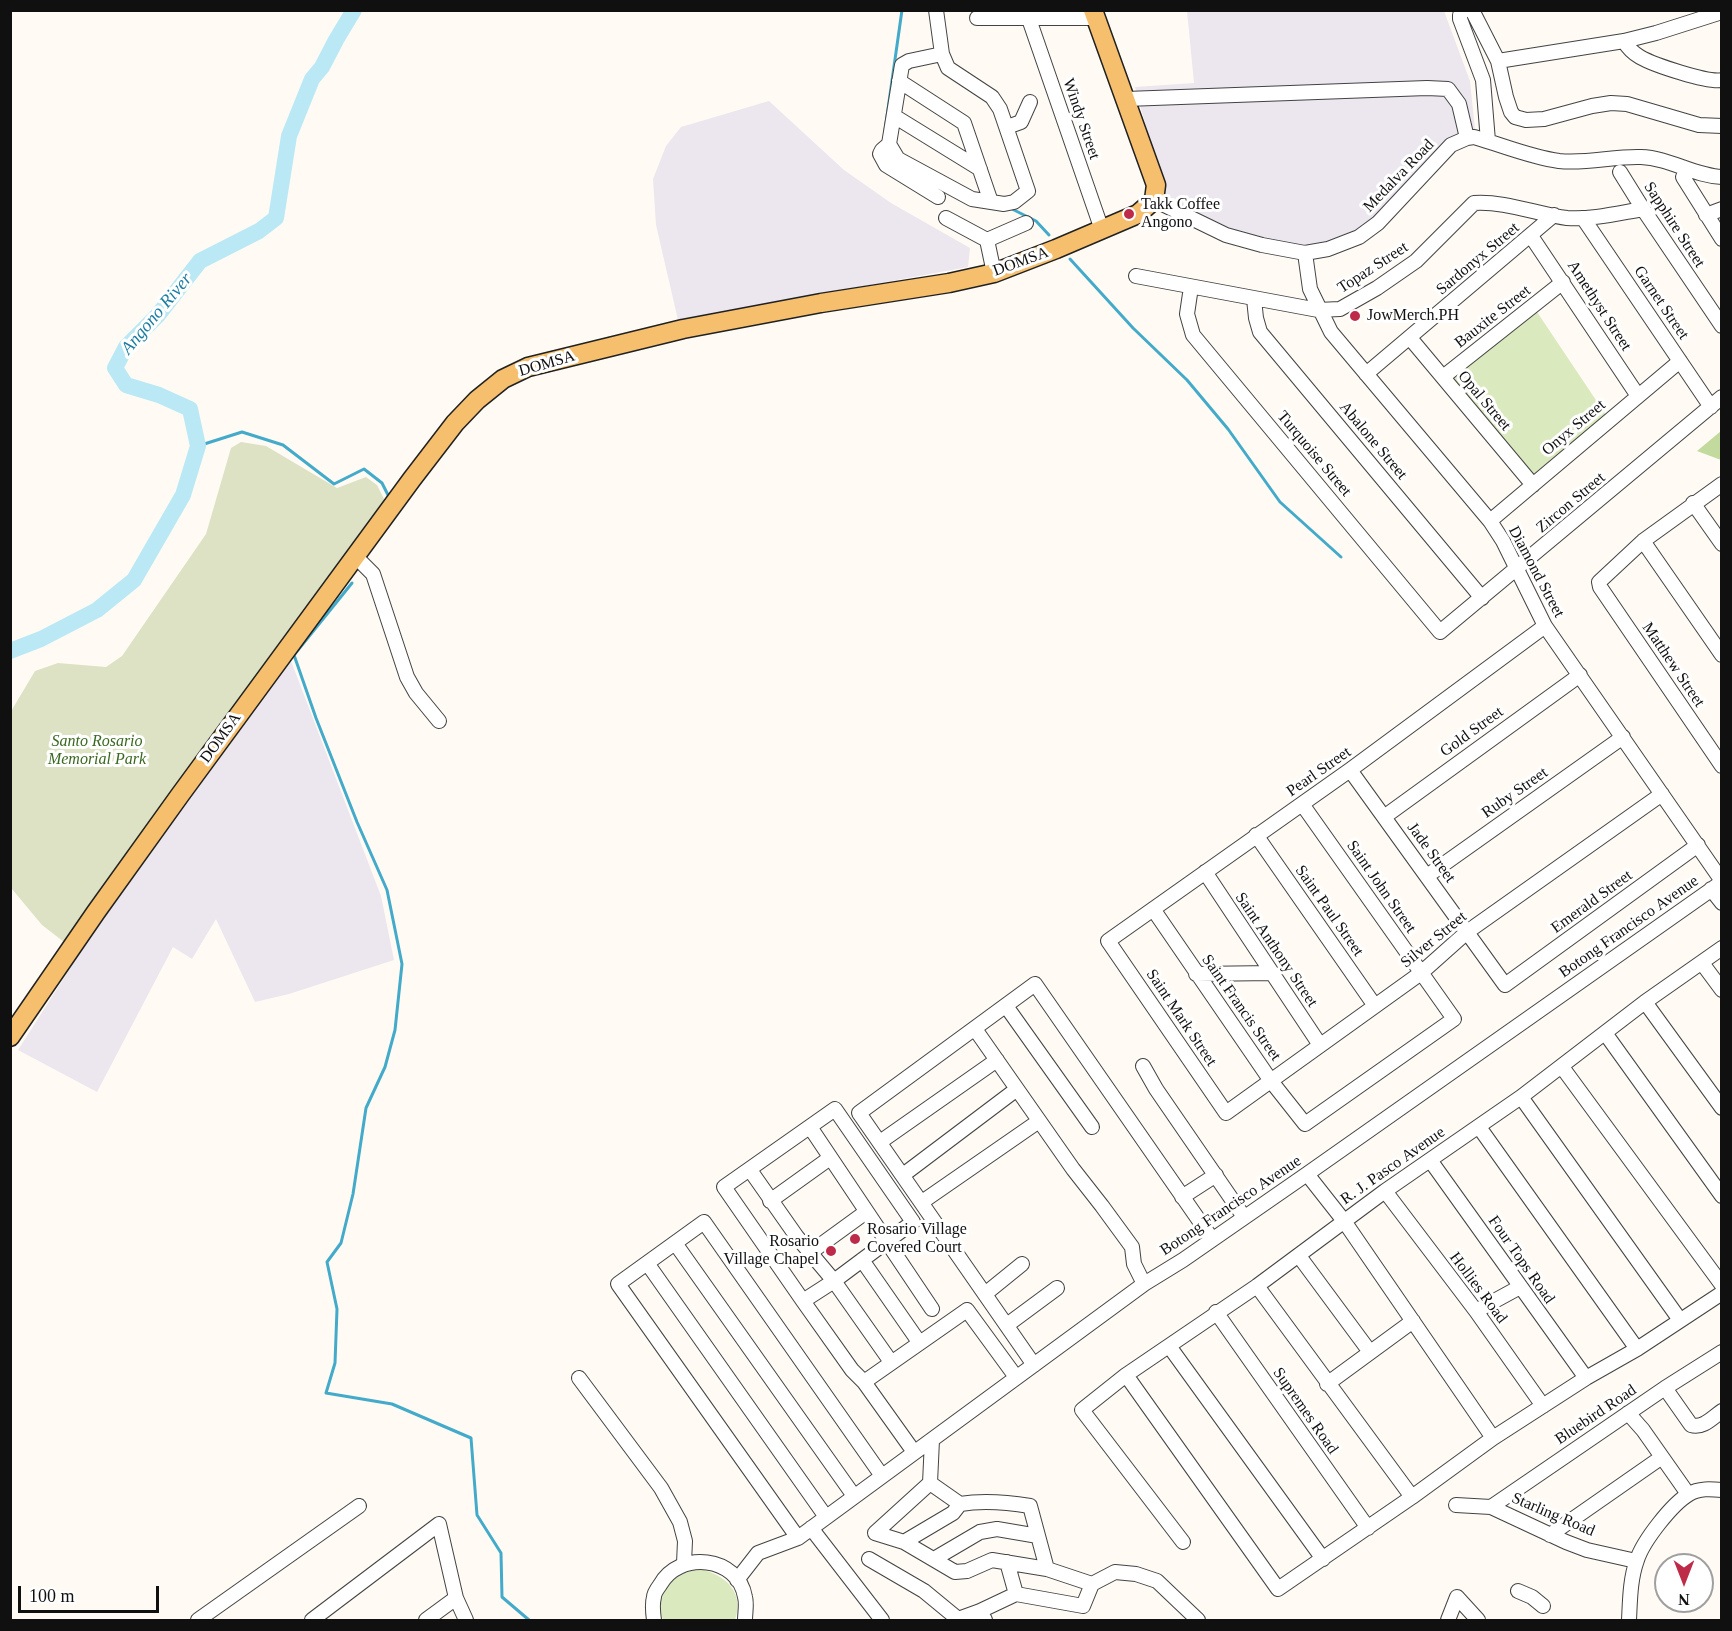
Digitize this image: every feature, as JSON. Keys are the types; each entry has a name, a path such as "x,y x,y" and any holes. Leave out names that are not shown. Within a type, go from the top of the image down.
{"main road":[{"path":"1094,14 1155,185 1154,200"},
{"name":"DOMSA","path":"10,1037 173,804 412,479 455,423 477,400 503,379 528,367 683,329 822,303 949,283 994,273 1138,214 1154,200"}],"street":[{"path":"889,144 898,159 972,199 1004,204 1014,202 1028,191 1000,109 992,97 948,68 942,54 936,10"},
{"path":"1464,10 1460,19 1483,80 1488,141"},
{"path":"1472,10 1498,61 1511,112 1515,117 1526,120 1544,119 1611,102 1627,104 1699,125 1722,126"},
{"path":"1498,61 1624,41 1722,12"},
{"path":"977,18 1029,19 1094,14"},
{"name":"Windy Street","path":"1029,19 1102,230"},
{"path":"1624,41 1629,49 1649,61 1704,79 1722,80"},
{"path":"939,197 886,165 880,154 889,144 903,65 909,61 942,54"},
{"path":"899,81 964,123 991,202"},
{"path":"1126,99 1448,89 1459,104 1467,138 1474,137 1559,161 1641,157 1667,162 1708,176 1722,177"},
{"path":"1007,127 1021,122 1030,102"},
{"path":"894,116 980,168"},
{"name":"Medalva Road","path":"1154,200 1226,235 1287,251 1305,253 1328,249 1359,237 1378,223 1451,145 1467,138"},
{"name":"Sapphire Street","path":"1620,172 1642,209 1722,326"},
{"path":"1683,177 1722,239"},
{"name":"Topaz Street","path":"1136,276 1318,310 1340,309 1377,288 1416,261 1474,203 1488,202 1554,215 1583,218 1642,209"},
{"path":"1706,215 1722,209"},
{"name":"Sardonyx Street","path":"1366,374 1554,215"},
{"path":"946,218 987,240 994,273"},
{"name":"Garnet Street","path":"1583,218 1711,407"},
{"path":"987,240 1026,223"},
{"name":"Amethyst Street","path":"1531,236 1638,396"},
{"name":"Diamond Street","path":"1305,253 1310,289 1318,310 1331,332 1490,521 1503,541 1545,626 1698,845 1718,884 1722,903"},
{"name":"Bauxite Street","path":"1443,377 1563,282"},
{"name":"Turquoise Street","path":"1191,287 1186,314 1193,335 1440,632"},
{"name":"Abalone Street","path":"1254,299 1260,332 1482,598"},
{"name":"Opal Street","path":"1410,338 1533,485"},
{"name":"Onyx Street","path":"1490,521 1680,361"},
{"name":"Zircon Street","path":"1440,632 1722,397"},
{"path":"1722,484 1643,541 1722,655"},
{"path":"1693,503 1722,544"},
{"name":"Matthew Street","path":"1643,541 1599,582 1600,587 1722,766"},
{"path":"356,557 373,574 407,677 416,693 439,721"},
{"name":"Pearl Street","path":"1108,941 1350,770 1545,626"},
{"name":"Gold Street","path":"1384,817 1580,675"},
{"name":"Ruby Street","path":"1427,876 1623,737"},
{"name":"Jade Street","path":"1350,770 1505,985"},
{"name":"Silver Street","path":"1227,1113 1421,973 1467,932 1662,794"},
{"name":"Saint John Street","path":"1302,804 1454,1019 1305,1124"},
{"name":"Saint Paul Street","path":"1256,836 1375,1006"},
{"name":"Emerald Street","path":"1505,985 1698,845"},
{"name":"Saint Anthony Street","path":"1205,872 1320,1046"},
{"name":"Botong Francisco Avenue","path":"737,1580 758,1553 798,1538 1144,1284 1307,1174 1718,884"},
{"name":"Saint Francis Street","path":"1153,909 1271,1081 1305,1124"},
{"name":"Saint Mark Street","path":"1108,941 1227,1113"},
{"name":"R. J. Pasco Avenue","path":"1184,1542 1082,1410 1216,1312 1299,1256 1384,1191 1521,1097 1645,1002 1722,948"},
{"path":"1702,963 1722,990"},
{"path":"1196,974 1272,973"},
{"path":"1034,1365 859,1113 1035,984 1212,1239"},
{"path":"1645,1002 1722,1108"},
{"path":"1005,1006 1092,1127"},
{"path":"975,1029 1072,1170 1102,1206 1132,1248 1134,1264 1144,1284"},
{"path":"1605,1033 1722,1196"},
{"path":"880,1143 997,1060"},
{"path":"1143,1066 1156,1089 1244,1217"},
{"path":"1562,1067 1722,1285"},
{"path":"903,1175 1017,1089"},
{"path":"1521,1097 1680,1320"},
{"path":"803,1301 834,1281 913,1222 835,1109 724,1187 803,1301 852,1370 864,1382 914,1452"},
{"path":"922,1202 1039,1120"},
{"path":"810,1127 932,1310"},
{"path":"1479,1127 1637,1349"},
{"path":"770,1201 830,1158"},
{"name":"Four Tops Road","path":"1430,1160 1586,1378"},
{"path":"750,1170 770,1201 834,1281 891,1362"},
{"path":"1307,1174 1344,1221 1493,1438"},
{"path":"1182,1197 1216,1175"},
{"name":"Hollies Road","path":"1384,1191 1476,1311 1543,1406"},
{"path":"811,1252 866,1212"},
{"path":"798,1538 618,1284 704,1222 882,1476"},
{"path":"675,1243 854,1496"},
{"path":"1299,1256 1370,1352"},
{"path":"862,1260 919,1342"},
{"path":"647,1263 826,1517"},
{"path":"985,1294 1022,1264"},
{"path":"1257,1286 1412,1497"},
{"path":"1476,1311 1520,1287"},
{"path":"1007,1325 1057,1288"},
{"path":"1126,1376 1278,1589 1368,1528 1493,1438 1586,1378 1637,1349 1722,1293"},
{"path":"864,1382 967,1310 1016,1377"},
{"name":"Supremes Road","path":"1216,1312 1368,1528"},
{"path":"1327,1384 1413,1322"},
{"path":"1169,1346 1323,1559"},
{"name":"Bluebird Road","path":"1491,1507 1665,1388 1722,1352"},
{"path":"579,1378 661,1488 680,1522 685,1541 684,1563"},
{"path":"1665,1388 1691,1425 1695,1427 1701,1426 1722,1411"},
{"path":"1628,1413 1688,1494"},
{"path":"932,1440 930,1483 875,1533 904,1542 955,1572 967,1571 992,1560 1047,1569 1092,1584"},
{"path":"1550,1534 1662,1456"},
{"path":"930,1483 960,1504 1002,1501 1030,1506 1047,1569"},
{"path":"1629,1620 1631,1587 1636,1561 1646,1540 1688,1494 1700,1490 1722,1490"},
{"path":"904,1542 953,1513 960,1504"},
{"name":"Starling Road","path":"1456,1505 1491,1507 1587,1550 1636,1561"},
{"path":"198,1620 360,1506"},
{"path":"312,1620 440,1524 456,1598 466,1620"},
{"path":"811,1528 882,1620"},
{"path":"934,1559 980,1532 997,1529 1038,1536"},
{"path":"869,1559 924,1591 958,1619 983,1616 1016,1594 1083,1606"},
{"path":"654,1620 654,1596 664,1576 684,1563 708,1562 725,1568 737,1580 745,1596 745,1620"},
{"path":"1007,1562 1016,1594"},
{"path":"1083,1620 1083,1606 1092,1584 1115,1572 1136,1574 1157,1581 1198,1620"},
{"path":"1518,1591 1544,1606"},
{"path":"1448,1620 1456,1596 1478,1620"},
{"path":"426,1620 456,1598"}],"shaded area":[{"path":"1187,11 1444,11 1470,81 1475,130 1452,137 1441,145 1377,217 1356,233 1314,247 1299,248 1223,228 1166,198 1135,87 1194,83"},
{"path":"769,101 844,170 891,203 970,248 968,267 678,320 656,225 653,179 666,146 681,127"},
{"path":"291,661 381,896 394,960 289,994 255,1002 216,919 192,959 173,947 97,1092 18,1050 101,920"}],"green space":[{"path":"1535,309 1606,415 1530,477 1448,379"},
{"path":"1721,431 1721,460 1697,451"},
{"name":"Santo Rosario Memorial Park","path":"241,442 266,446 337,488 366,477 377,485 385,501 64,942 42,925 12,889 10,713 35,671 58,663 106,667 122,656 206,534 231,448"},
{"path":"699,1569 717,1575 735,1593 737,1610 735,1620 663,1620 661,1601 663,1593 673,1580 689,1571"}],"waterway":[{"name":"Angono River","path":"10,651 41,639 97,610 134,580 183,495 198,446 190,409 159,395 126,385 115,368 126,347 158,315 200,261 259,231 276,218 289,136 312,79 322,67 354,10"},
{"path":"885,130 902,10"},
{"path":"1012,209 1036,221 1049,235"},
{"path":"1070,259 1133,328 1187,380 1228,429 1280,502 1341,557"},
{"path":"198,446 242,432 283,445 334,484 364,469 382,483 390,499"},
{"path":"352,583 294,655 357,822 387,890 402,964 395,1030 385,1067 366,1108 353,1194 341,1243 327,1262 337,1309 335,1363 326,1393 392,1404 471,1438 477,1515 501,1553 502,1597 529,1620"}],"place":[{"name":"Takk Coffee Angono","path":"1129,214"},
{"name":"JowMerch.PH","path":"1355,316"},
{"name":"Rosario Village Covered Court","path":"855,1239"},
{"name":"Rosario Village Chapel","path":"831,1251"}]}
